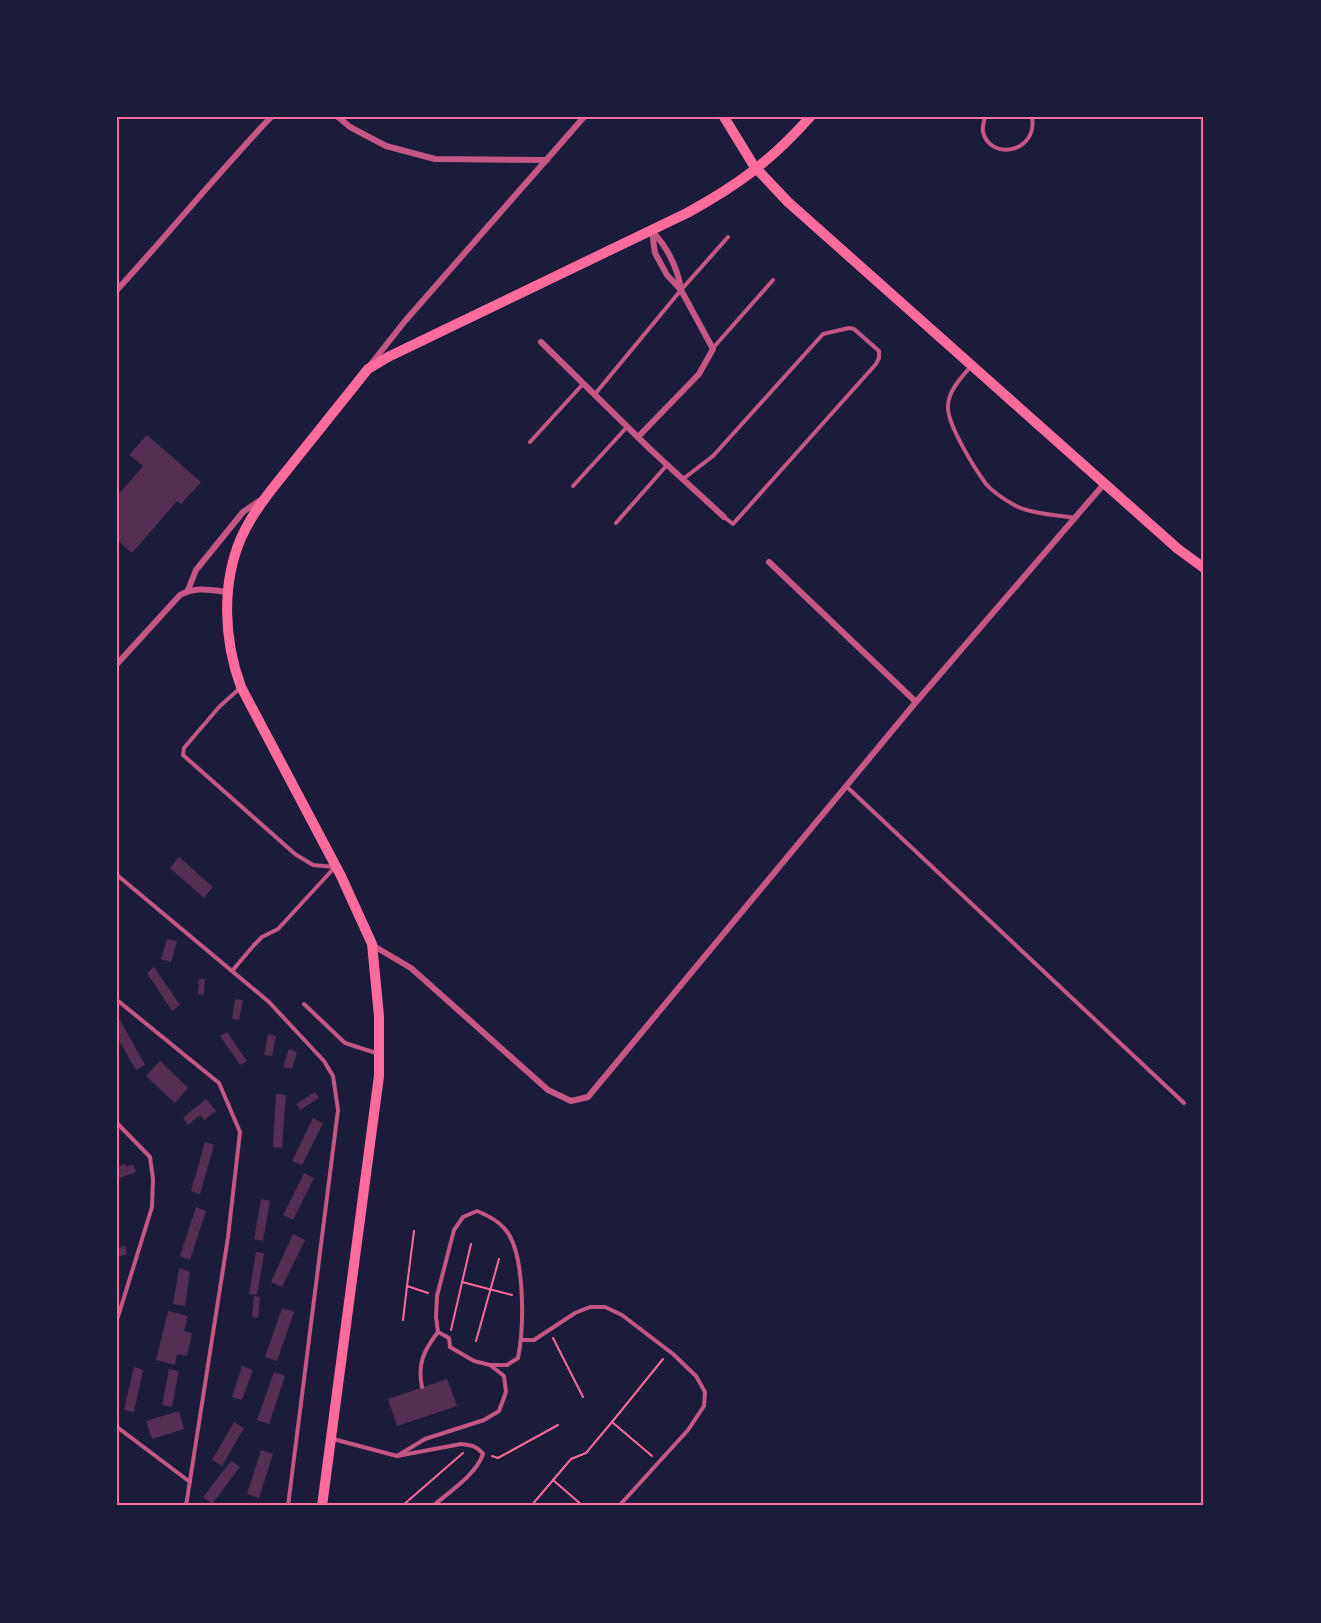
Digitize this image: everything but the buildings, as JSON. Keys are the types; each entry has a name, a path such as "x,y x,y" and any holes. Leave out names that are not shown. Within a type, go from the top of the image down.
{"main road":[{"path":"724,117 754,166 788,202 1104,484 1178,549 1204,568"},
{"path":"322,1506 379,1076 379,1016 372,944 336,867 241,687 234,669 227,636 228,592 231,570 241,538 265,497 368,369 388,357 652,231 723,194 759,168 810,117"}],"street":[{"path":"117,290 161,243 237,152 271,117"},
{"path":"338,117 350,127 386,146 435,159 548,160"},
{"path":"368,369 405,321 584,117"},
{"path":"638,437 699,374 713,349 681,290 667,274 655,253 652,231"},
{"path":"652,231 663,242 677,269 681,290"},
{"path":"541,342 627,427 724,517"},
{"path":"372,944 411,968 548,1090 571,1101 588,1097 916,702 1104,484"},
{"path":"188,590 196,570 243,512 265,497"},
{"path":"769,562 916,702"},
{"path":"117,664 180,595 188,590 199,589 228,592"}],"lane":[{"path":"985,117 983,131 989,142 1010,150 1022,146 1029,137 1032,117"},
{"path":"594,395 728,237"},
{"path":"713,349 772,280"},
{"path":"683,479 713,456 823,334 854,329 879,351 876,364 733,524 724,517"},
{"path":"971,365 951,394 947,413 962,446 987,484 1017,507 1075,518"},
{"path":"530,442 583,384"},
{"path":"573,486 627,427"},
{"path":"616,523 667,465"},
{"path":"241,687 219,707 184,748 183,754 295,854 312,865 336,867"},
{"path":"846,786 1184,1103"},
{"path":"232,971 262,937 278,929 336,867"},
{"path":"117,875 269,1002 324,1061 333,1076 336,1087 338,1110 288,1506"},
{"path":"117,1000 219,1083 240,1132 228,1237 186,1506"},
{"path":"304,1004 345,1043 379,1053"},
{"path":"117,1123 150,1157 153,1179 152,1207 117,1320"},
{"path":"422,1388 420,1364 423,1354 438,1332 437,1296 454,1230 464,1217 477,1211 506,1229 516,1248 520,1272 522,1340 518,1358 507,1365 490,1365 474,1361 450,1347 449,1338 438,1332"},
{"path":"522,1340 534,1340 575,1313 590,1307 606,1307 622,1315 673,1354 696,1376 705,1392 704,1406 688,1430 619,1506"},
{"path":"397,1455 425,1439 484,1420 499,1411 506,1392 504,1376 490,1365"},
{"path":"117,1427 190,1482"},
{"path":"331,1438 397,1455 461,1444 472,1445 479,1449 483,1455 481,1462 433,1506"}],"path":[{"path":"403,1320 414,1231"},
{"path":"449,1338 471,1244"},
{"path":"476,1341 499,1258"},
{"path":"462,1282 521,1295"},
{"path":"407,1286 437,1296"},
{"path":"549,1330 583,1398"},
{"path":"531,1506 571,1459 586,1453 665,1357"},
{"path":"612,1422 658,1461"},
{"path":"483,1455 498,1458 558,1425"},
{"path":"402,1506 472,1445"},
{"path":"553,1480 584,1506"}]}
